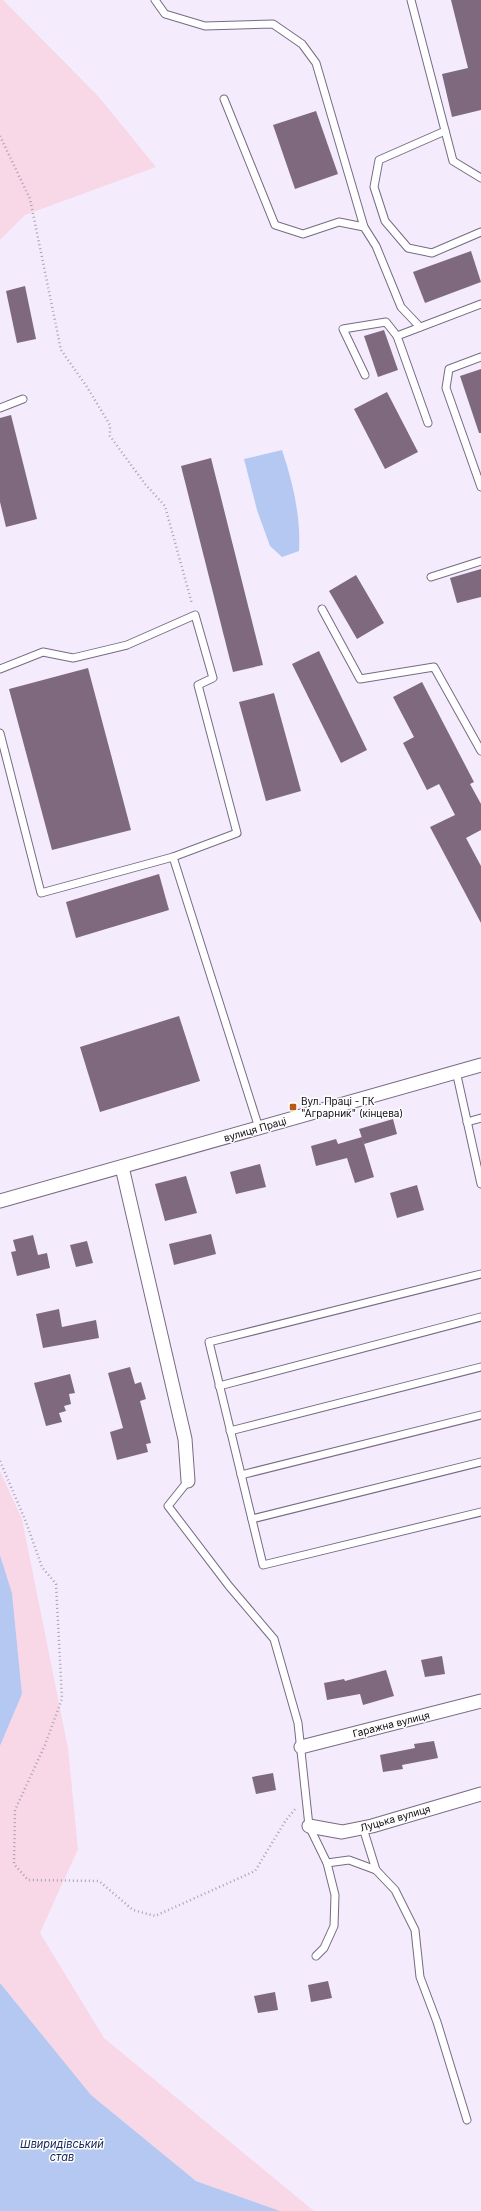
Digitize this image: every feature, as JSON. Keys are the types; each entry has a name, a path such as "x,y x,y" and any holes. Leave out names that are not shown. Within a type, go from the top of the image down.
{"street":[{"name":"вулиця Праці","path":"0,1202 122,1166 481,1065"},
{"path":"122,1166 185,1439 188,1481"},
{"name":"Гаражна вулиця","path":"301,1747 481,1702"},
{"name":"Луцька вулиця","path":"309,1826 342,1832 363,1828 481,1794"}],"lane":[{"path":"155,0 165,14 206,26 273,24 302,44 316,63 364,226 376,246 401,307 420,327"},
{"path":"411,0 453,161 481,178"},
{"path":"224,99 275,225 303,234 339,222 364,226"},
{"path":"445,131 379,160 374,187 385,221 408,248 432,253 481,232"},
{"path":"397,336 481,304"},
{"path":"365,375 343,329 386,322 397,336 428,423"},
{"path":"481,356 449,369 446,388 481,487"},
{"path":"0,408 23,399"},
{"path":"431,577 481,561"},
{"path":"322,609 360,679 434,667 481,752"},
{"path":"0,669 43,652 73,658 127,645 195,615 212,678 198,685 237,833 173,857 41,893 0,733"},
{"path":"173,857 259,1128"},
{"path":"456,1072 481,1184"},
{"path":"467,1122 481,1118"},
{"path":"481,1274 209,1342 263,1564 481,1512"},
{"path":"220,1386 481,1317"},
{"path":"230,1431 481,1367"},
{"path":"241,1475 481,1415"},
{"path":"252,1519 481,1462"},
{"path":"188,1481 168,1506 229,1586 274,1639 298,1723 309,1826 327,1863 335,1895 334,1926 324,1948 316,1956"},
{"path":"363,1828 376,1870 395,1890 415,1930 420,1977 437,2022 467,2120"},
{"path":"327,1863 348,1860 376,1870"}],"path":[{"path":"0,136 30,199 61,350 87,387 110,426 110,436 145,484 165,506 195,615"},
{"path":"0,1461 26,1522 42,1567 56,1584 62,1699 45,1745 15,1810 14,1864 28,1880 99,1881 133,1910 155,1916 255,1871 286,1820 305,1798"}],"shaded area":[{"path":"0,0 3,0 98,96 156,167 25,215 0,240"},
{"path":"0,1471 22,1519 68,1748 78,1849 40,1933 104,2038 314,2211 280,2211 196,2181 91,2095 0,1983 0,1746 22,1694 12,1593 0,1555"}],"water":[{"path":"282,450 290,475 295,500 299,526 299,551 282,557 270,546 257,510 244,459"},
{"path":"0,1555 12,1593 22,1694 0,1746"},
{"name":"Швиридівський став","path":"0,1983 91,2095 196,2181 280,2211 0,2211"}],"building":[{"path":"451,0 481,0 481,110 452,117 442,74 468,68"},
{"path":"316,111 338,174 295,189 273,125"},
{"path":"471,251 481,282 425,303 413,272"},
{"path":"25,286 36,339 17,343 6,291"},
{"path":"384,330 398,370 378,377 364,336"},
{"path":"481,369 481,433 479,433 460,376"},
{"path":"387,392 418,452 385,469 354,409"},
{"path":"11,415 37,519 6,527 0,502 0,418"},
{"path":"211,458 263,665 233,672 181,466"},
{"path":"481,569 481,597 457,603 450,578"},
{"path":"356,575 384,623 357,639 329,591"},
{"path":"319,651 367,750 341,763 292,664"},
{"path":"88,668 131,830 52,850 9,689"},
{"path":"422,682 474,782 470,784 481,804 481,830 466,838 481,866 481,923 430,827 455,815 439,784 427,790 403,743 414,737 393,697"},
{"path":"274,693 301,791 266,801 239,702"},
{"path":"159,874 169,910 76,938 66,902"},
{"path":"179,1016 200,1081 100,1112 80,1047"},
{"path":"393,1119 397,1134 364,1144 359,1129"},
{"path":"362,1137 374,1177 355,1183 347,1158 316,1166 311,1146 336,1139 338,1144"},
{"path":"260,1164 266,1187 236,1194 230,1172"},
{"path":"186,1176 197,1213 165,1221 155,1184"},
{"path":"417,1185 424,1210 397,1218 390,1193"},
{"path":"211,1234 216,1254 174,1265 169,1244"},
{"path":"33,1235 38,1255 47,1253 50,1268 17,1276 11,1252 16,1251 13,1240"},
{"path":"87,1241 93,1263 76,1267 70,1245"},
{"path":"59,1309 62,1327 96,1320 99,1338 43,1348 36,1314"},
{"path":"130,1367 135,1384 141,1382 146,1399 140,1401 151,1443 146,1444 148,1452 117,1460 110,1432 123,1428 108,1373"},
{"path":"70,1374 75,1393 69,1394 71,1404 64,1406 66,1411 59,1413 62,1422 46,1426 34,1383"},
{"path":"442,1656 445,1674 425,1677 421,1660"},
{"path":"386,1670 394,1696 363,1705 360,1694 327,1700 324,1683 344,1679 345,1681"},
{"path":"434,1741 438,1758 402,1765 403,1769 383,1772 380,1755 415,1748 414,1744"},
{"path":"273,1773 276,1790 256,1794 252,1777"},
{"path":"328,1981 332,1998 311,2002 308,1985"},
{"path":"275,1992 278,2010 258,2013 254,1996"}],"place":[{"name":"Вул. Праці - ГК \"Аграрник\" (кінцева)","path":"293,1107"}]}
